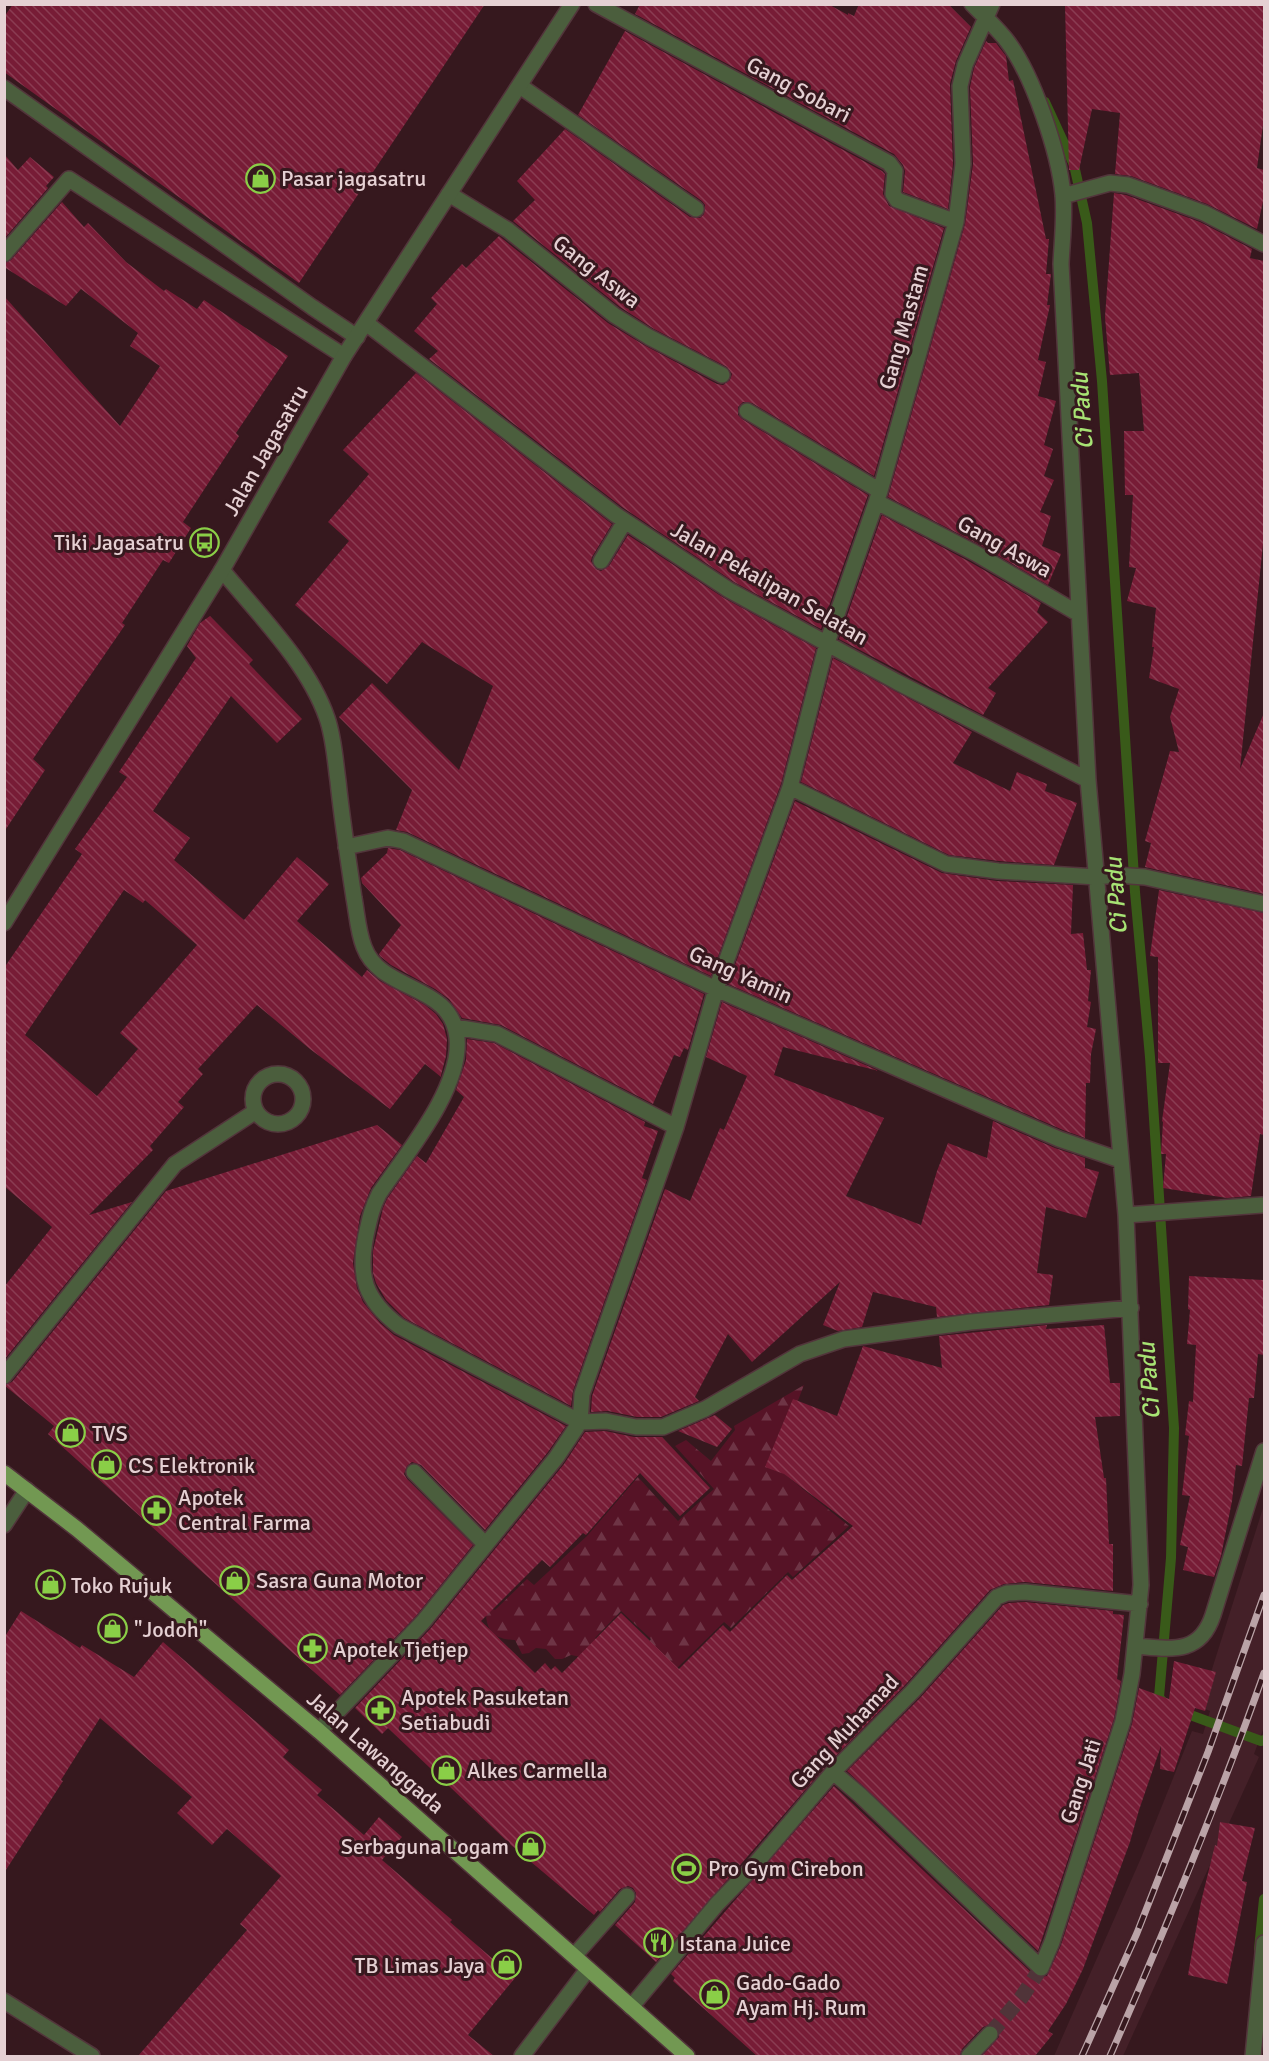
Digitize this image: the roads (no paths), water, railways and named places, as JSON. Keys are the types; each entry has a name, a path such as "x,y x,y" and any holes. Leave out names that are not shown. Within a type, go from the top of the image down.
{"main road":[{"name":"Jalan Lawanggada","path":"4,1473 77,1529 319,1731 687,2056"}],"street":[{"name":"Jalan Jagasatru","path":"4,922 222,570 344,356 572,4"},
{"name":"Gang Sobari","path":"596,4 889,163 895,171 893,194 897,200 957,222"},
{"name":"Gang Jati","path":"833,1772 869,1803 1041,1968 1052,1942 1123,1720 1142,1647 1126,1215 1089,780 1079,614 1061,264 1065,195 1045,123 1022,63 989,12 972,4"},
{"name":"Gang Mastam","path":"580,1422 582,1394 676,1127 716,989 790,787 827,643 878,496 957,222 963,164 960,86 964,65 989,12"},
{"path":"520,87 696,209"},
{"path":"4,88 357,337"},
{"path":"4,254 69,179 344,356"},
{"path":"1065,195 1110,183 1128,186 1170,199 1204,213 1264,244"},
{"name":"Gang Aswa","path":"449,194 508,230 614,315 649,338 722,375"},
{"name":"Jalan Pekalipan Selatan","path":"366,323 625,521 729,590 897,682 1089,780"},
{"name":"Gang Aswa","path":"747,411 878,496 1079,614"},
{"path":"601,561 625,521"},
{"path":"222,570 276,634 302,670 320,700 328,719 346,847 364,948 376,967 387,976 422,992 438,1004 452,1017 455,1027 457,1052 444,1097 370,1211 362,1259 366,1287 378,1307 399,1326 580,1422 606,1421 636,1427 663,1427 705,1409 801,1354 844,1339 971,1322 1131,1308"},
{"path":"790,787 946,864 998,871 1097,877 1115,875 1145,877 1264,904"},
{"name":"Gang Yamin","path":"346,847 388,838 403,841 716,989 1059,1139 1120,1160"},
{"path":"455,1027 497,1034 676,1127"},
{"path":"4,1376 175,1164 256,1111"},
{"path":"1126,1215 1262,1205"},
{"path":"319,1731 423,1623 556,1458 580,1422"},
{"path":"1142,1647 1176,1649 1205,1634 1264,1451"},
{"path":"414,1472 486,1544"},
{"path":"4,1525 27,1490"},
{"name":"Gang Muhamad","path":"631,2007 717,1904 750,1870 833,1772 913,1691 997,1597 1002,1594 1025,1592 1140,1604"},
{"path":"574,1956 627,1896"},
{"path":"1253,2056 1264,1943"},
{"path":"522,2056 588,1969"},
{"path":"4,2001 92,2056"},
{"path":"969,2056 990,2034"}],"waterway":[{"name":"Ci Padu","path":"1045,102 1074,165 1087,223 1102,381 1135,892 1150,1057 1174,1428 1171,1558 1159,1697 1166,1706 1261,1741 1264,1740"},
{"path":"1259,1949 1264,1899"}],"tunnel":[{"path":"990,2034 1021,1998 1041,1968"}],"railway":[{"path":"1082,2056 1137,1933 1208,1752 1264,1595"},
{"path":"1110,2056 1190,1866 1264,1673"}],"place":[{"name":"Pasar jagasatru","path":"260,178"},
{"name":"Tiki Jagasatru","path":"205,542"},
{"name":"TVS","path":"71,1433"},
{"name":"CS Elektronik","path":"107,1465"},
{"name":"Apotek Central Farma","path":"157,1510"},
{"name":"Sasra Guna Motor","path":"235,1580"},
{"name":"Toko Rujuk","path":"50,1585"},
{"name":"\"Jodoh\"","path":"113,1629"},
{"name":"Apotek Tjetjep","path":"312,1649"},
{"name":"Apotek Pasuketan Setiabudi","path":"380,1710"},
{"name":"Alkes Carmella","path":"446,1770"},
{"name":"Serbaguna Logam","path":"530,1846"},
{"name":"Pro Gym Cirebon","path":"687,1868"},
{"name":"Istana Juice","path":"658,1943"},
{"name":"TB Limas Jaya","path":"506,1965"},
{"name":"Gado-Gado Ayam Hj. Rum","path":"715,1995"}]}
